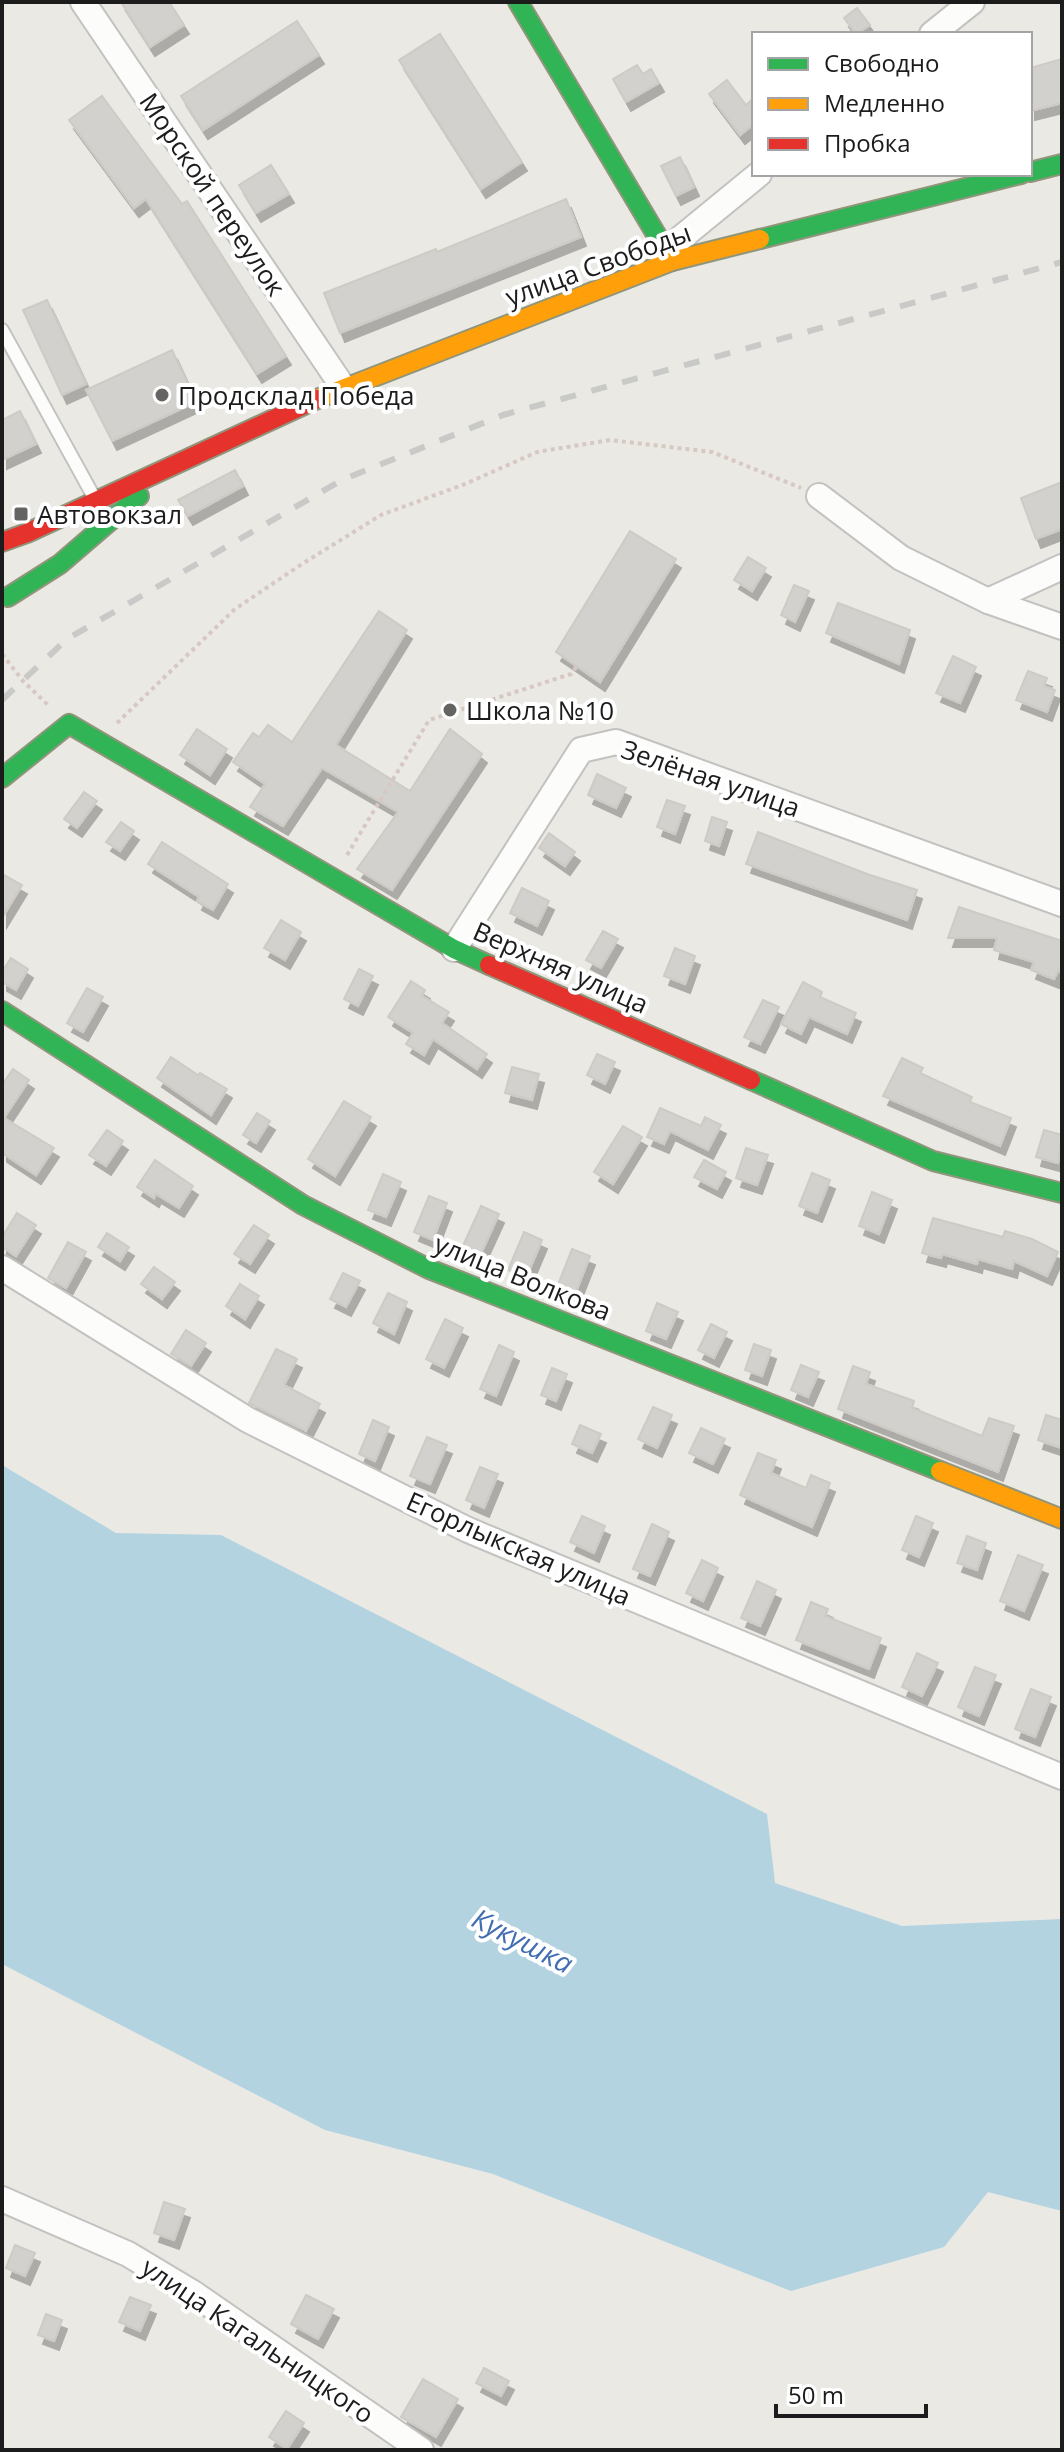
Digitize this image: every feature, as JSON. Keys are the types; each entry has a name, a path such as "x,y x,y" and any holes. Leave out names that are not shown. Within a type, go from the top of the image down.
{"street":[{"name":"Морской переулок","path":"83,2 343,387"},
{"path":"934,32 972,2"},
{"path":"521,3 668,256 757,176"},
{"path":"1032,172 1062,164"},
{"name":"улица Свободы","path":"208,451 343,387 668,256 1012,176"},
{"path":"5,599 20,583 10,552 97,501 208,451"},
{"path":"5,599 33,585 150,487 208,451"},
{"path":"819,496 901,558 988,601 1062,627"},
{"path":"988,601 1062,567"},
{"path":"2,778 69,724"},
{"name":"Верхняя улица","path":"69,724 454,949 933,1161 1062,1193"},
{"name":"Зелёная улица","path":"454,949 581,750 616,742 1062,904"},
{"name":"улица Волкова","path":"2,1011 303,1205 429,1269 1062,1519"},
{"name":"Егорлыкская улица","path":"2,1268 248,1420 468,1530 1062,1777"},
{"name":"улица Кагальницкого","path":"2,2199 128,2254 154,2269 421,2450"}],"lane":[{"path":"2,330 97,501"}],"path":[{"path":"98,741 235,609 302,564 381,515 465,484 537,452 610,440 712,452 819,496"},
{"path":"2,654 23,681 69,724"},
{"path":"333,878 429,720 571,674 577,666"}],"water":[{"name":"Кукушка","path":"2,1465 116,1533 221,1535 767,1814 775,1883 902,1926 1062,1919 1062,2211 988,2192 944,2247 791,2291 493,2174 325,2130 2,1964"}],"building":[{"path":"121,2 169,2 184,25 150,47"},
{"path":"857,8 870,25 854,32 844,18"},
{"path":"297,21 319,55 203,130 181,96"},
{"path":"440,34 522,162 481,189 399,60"},
{"path":"1062,59 1062,103 1032,110 1032,67"},
{"path":"637,65 643,74 651,69 659,83 626,102 613,79"},
{"path":"727,80 746,105 752,100 752,126 740,135 709,94"},
{"path":"102,96 182,204 187,201 286,356 257,374 146,199 134,208 69,120"},
{"path":"680,157 694,187 676,196 661,166"},
{"path":"271,165 289,194 256,213 239,185"},
{"path":"566,199 581,237 340,333 324,293 436,249 437,252"},
{"path":"47,300 86,384 62,395 23,310"},
{"path":"172,350 196,402 112,441 86,390"},
{"path":"20,411 36,444 2,460 2,420"},
{"path":"235,470 243,486 188,516 178,500"},
{"path":"1062,482 1062,529 1036,539 1021,498"},
{"path":"630,531 676,559 600,682 556,652"},
{"path":"748,557 766,568 752,591 734,580"},
{"path":"794,585 809,591 795,622 781,615"},
{"path":"838,603 910,630 899,664 826,633"},
{"path":"379,611 407,630 336,745 410,791 450,729 482,754 392,890 357,869 398,812 322,768 283,826 250,807 265,784 233,762 253,733 259,737 268,725 292,742"},
{"path":"953,656 976,667 960,703 936,693"},
{"path":"1028,671 1047,678 1044,686 1055,690 1047,712 1016,700"},
{"path":"197,729 227,749 210,775 180,755"},
{"path":"597,774 626,788 616,808 588,795"},
{"path":"84,792 97,801 77,828 64,819"},
{"path":"667,800 685,806 675,834 657,827"},
{"path":"712,817 727,822 719,846 705,841"},
{"path":"121,822 134,831 120,851 106,842"},
{"path":"758,832 917,890 907,920 746,864"},
{"path":"549,833 575,852 565,866 539,848"},
{"path":"162,842 228,884 213,910 197,901 199,897 148,864"},
{"path":"2,874 22,885 2,918"},
{"path":"522,888 549,901 537,926 510,913"},
{"path":"959,907 1062,941 1062,973 1058,971 1054,979 1031,970 1034,962 994,950 997,938 948,938"},
{"path":"281,920 301,932 285,960 264,948"},
{"path":"603,931 618,939 601,968 586,960"},
{"path":"675,948 695,956 685,984 664,976"},
{"path":"11,958 28,969 16,990 2,982 2,972"},
{"path":"359,969 373,976 358,1006 344,999"},
{"path":"411,981 425,990 422,996 449,1012 442,1023 487,1054 477,1069 433,1039 424,1055 406,1044 413,1033 388,1017"},
{"path":"803,982 822,992 820,997 856,1013 847,1034 809,1017 801,1034 781,1024"},
{"path":"87,988 103,997 83,1032 67,1023"},
{"path":"763,1000 779,1007 760,1044 744,1037"},
{"path":"597,1054 615,1062 605,1084 587,1075"},
{"path":"171,1057 227,1089 211,1115 157,1078"},
{"path":"902,1058 923,1068 920,1073 972,1097 970,1102 1011,1118 1000,1146 883,1096"},
{"path":"512,1067 539,1074 532,1100 505,1093"},
{"path":"13,1069 29,1080 4,1118 54,1148 36,1175 2,1153 2,1085"},
{"path":"344,1101 371,1117 335,1176 308,1159"},
{"path":"660,1108 701,1126 705,1117 721,1125 708,1150 670,1131 664,1144 647,1137"},
{"path":"257,1113 270,1121 256,1143 243,1135"},
{"path":"623,1126 642,1137 613,1184 594,1172"},
{"path":"107,1130 123,1141 106,1166 89,1155"},
{"path":"1044,1130 1062,1135 1058,1163 1036,1157"},
{"path":"746,1148 768,1155 757,1185 736,1178"},
{"path":"155,1160 193,1186 179,1208 137,1187"},
{"path":"704,1160 726,1172 717,1189 694,1177"},
{"path":"812,1173 830,1180 817,1213 799,1206"},
{"path":"383,1174 401,1182 386,1217 368,1210"},
{"path":"872,1192 892,1200 879,1234 859,1226"},
{"path":"429,1196 447,1203 433,1240 414,1232"},
{"path":"481,1206 499,1214 479,1258 461,1250"},
{"path":"17,1213 36,1225 16,1256 2,1247 2,1237"},
{"path":"933,1218 1003,1237 1005,1231 1032,1239 1058,1252 1047,1276 1014,1261 1012,1269 978,1259 977,1264 942,1254 941,1258 922,1253"},
{"path":"254,1225 269,1235 250,1264 234,1254"},
{"path":"524,1232 542,1240 526,1278 508,1270"},
{"path":"107,1233 129,1247 120,1261 98,1247"},
{"path":"68,1242 86,1252 66,1288 48,1278"},
{"path":"572,1249 590,1256 574,1297 556,1290"},
{"path":"154,1267 175,1282 162,1299 141,1284"},
{"path":"343,1273 360,1281 346,1307 330,1299"},
{"path":"240,1284 259,1296 245,1319 226,1306"},
{"path":"388,1293 407,1302 394,1334 373,1323"},
{"path":"657,1303 678,1312 666,1339 646,1331"},
{"path":"445,1319 463,1328 444,1368 426,1359"},
{"path":"711,1324 727,1332 714,1358 698,1350"},
{"path":"186,1330 206,1343 191,1366 171,1354"},
{"path":"754,1344 771,1350 762,1376 745,1370"},
{"path":"499,1345 514,1352 496,1396 480,1389"},
{"path":"276,1349 297,1359 284,1385 320,1404 306,1431 249,1403"},
{"path":"801,1365 819,1372 808,1397 791,1390"},
{"path":"853,1366 870,1372 866,1384 914,1401 912,1408 982,1436 989,1418 1014,1426 998,1472 838,1409"},
{"path":"552,1368 567,1374 556,1401 541,1395"},
{"path":"653,1407 672,1415 657,1448 638,1439"},
{"path":"1046,1415 1062,1420 1062,1448 1038,1440"},
{"path":"373,1420 389,1427 375,1461 359,1454"},
{"path":"580,1425 601,1434 592,1453 572,1444"},
{"path":"701,1428 725,1439 713,1464 689,1453"},
{"path":"427,1437 447,1445 430,1484 410,1476"},
{"path":"758,1453 776,1460 771,1473 806,1488 811,1475 830,1483 812,1527 740,1495"},
{"path":"480,1467 498,1474 484,1508 466,1500"},
{"path":"582,1516 605,1526 594,1553 570,1542"},
{"path":"916,1516 933,1523 919,1557 902,1550"},
{"path":"652,1524 669,1532 650,1576 633,1569"},
{"path":"967,1536 986,1543 977,1570 957,1563"},
{"path":"1018,1555 1043,1565 1024,1611 1000,1601"},
{"path":"702,1560 718,1568 703,1601 686,1593"},
{"path":"757,1581 776,1590 760,1626 741,1618"},
{"path":"811,1602 828,1609 825,1616 881,1638 869,1669 796,1640"},
{"path":"917,1653 938,1663 922,1696 902,1687"},
{"path":"975,1667 996,1675 979,1716 958,1707"},
{"path":"1031,1689 1051,1697 1035,1737 1015,1729"},
{"path":"164,2202 185,2209 174,2240 154,2233"},
{"path":"15,2245 35,2253 25,2276 6,2268"},
{"path":"306,2295 334,2309 318,2339 291,2324"},
{"path":"130,2297 151,2305 140,2331 119,2322"},
{"path":"46,2314 62,2320 54,2341 38,2335"},
{"path":"484,2368 509,2381 501,2396 476,2383"},
{"path":"423,2379 458,2399 436,2437 401,2417"},
{"path":"286,2411 304,2423 287,2449 269,2437"}],"railway":[{"path":"2,700 67,639 342,480 503,415 1062,262"}],"traffic: fast":[{"path":"518,2 672,261"},
{"path":"1032,172 1062,164"},
{"path":"760,239 1013,176"},
{"path":"8,597 60,564 139,496"},
{"path":"2,778 69,724 454,949 489,965"},
{"path":"2,1011 303,1205 429,1269 940,1471"},
{"path":"751,1080 933,1161 1062,1193"}],"traffic: slow":[{"path":"317,399 672,261 760,239"},
{"path":"940,1471 1062,1519"}],"traffic: jam":[{"path":"2,542 317,399"},
{"path":"489,965 751,1080"}],"place":[{"name":"Продсклад Победа","path":"162,395"},
{"name":"Автовокзал","path":"21,514"},
{"name":"Школа №10","path":"450,710"}]}
